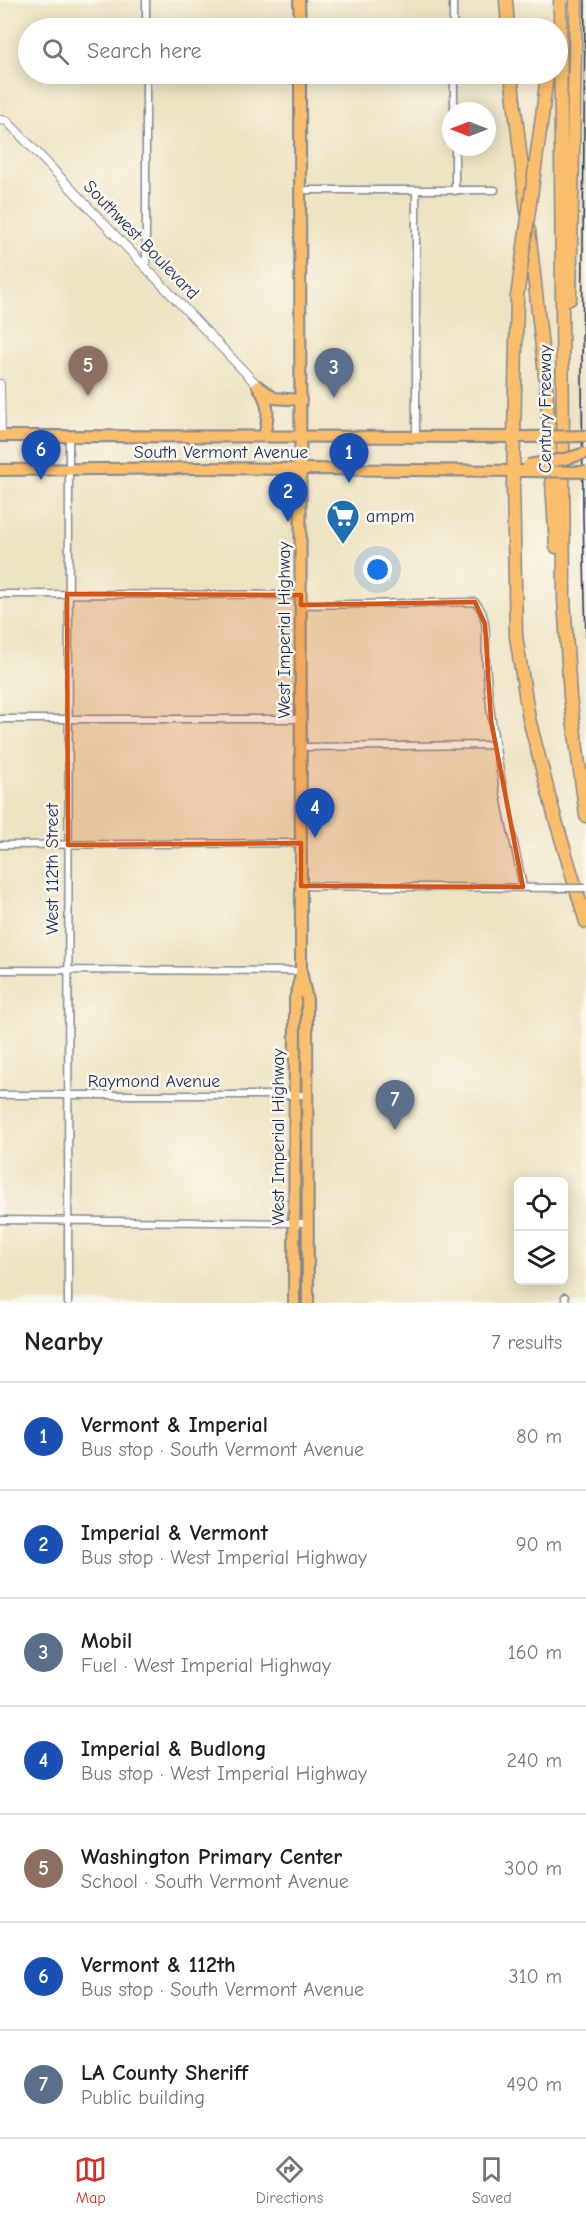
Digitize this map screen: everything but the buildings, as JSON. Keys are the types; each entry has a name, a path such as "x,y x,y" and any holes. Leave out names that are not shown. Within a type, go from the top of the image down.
{"highway":[{"path":"506,0 507,18"},
{"path":"554,18 558,0"},
{"name":"Century Freeway","path":"558,0 558,18"},
{"path":"563,428 571,263 576,0"},
{"path":"512,84 545,374 560,615 570,697"},
{"path":"546,84 517,297 515,341 520,437 513,471 514,603 521,674 532,730 586,922"},
{"name":"Century Freeway","path":"559,84 564,589 570,697 586,816"}],"main road":[{"path":"299,0 300,18"},
{"name":"West Imperial Highway","path":"300,84 301,971 307,1000 308,1303"},
{"path":"258,386 274,398 301,400"},
{"path":"258,386 266,398 269,412 264,436"},
{"name":"South Vermont Avenue","path":"0,436 586,436"},
{"path":"528,468 586,453"},
{"name":"South Vermont Avenue","path":"0,470 513,471 528,468 586,472"},
{"name":"West Imperial Highway","path":"294,1303 295,999 301,971"},
{"path":"295,999 302,1020 302,1066 308,1074"}],"street":[{"path":"146,0 146,18"},
{"path":"453,0 453,18"},
{"path":"146,84 146,267"},
{"path":"454,84 454,102"},
{"name":"Southwest Boulevard","path":"0,120 7,121 258,386"},
{"path":"455,156 455,190"},
{"path":"301,190 495,190"},
{"path":"416,191 416,437"},
{"path":"0,384 0,436"},
{"name":"West 112th Street","path":"68,1303 67,594 69,435"},
{"path":"0,594 474,603 481,608 485,624 488,698 523,887"},
{"path":"0,719 301,719"},
{"path":"301,747 495,745"},
{"path":"0,845 301,843"},
{"path":"301,886 586,888"},
{"path":"0,970 301,971"},
{"name":"Raymond Avenue","path":"0,1095 308,1095"},
{"path":"0,1220 308,1223"}],"highlighted area":[{"path":"67,594 301,595 301,605 475,602 485,624 491,720 523,887 301,886 301,843 68,845"}],"tram line":[{"path":"585,0 582,372 586,640"}],"place":[{"name":"Washington Primary Center","path":"88,396"},
{"name":"Mobil","path":"334,398"},
{"name":"Vermont & 112th","path":"41,480"},
{"name":"Vermont & Imperial","path":"349,483"},
{"name":"Imperial & Vermont","path":"288,522"},
{"name":"ampm","path":"343,545"},
{"name":"Imperial & Budlong","path":"315,838"},
{"name":"LA County Sheriff","path":"395,1130"}]}
